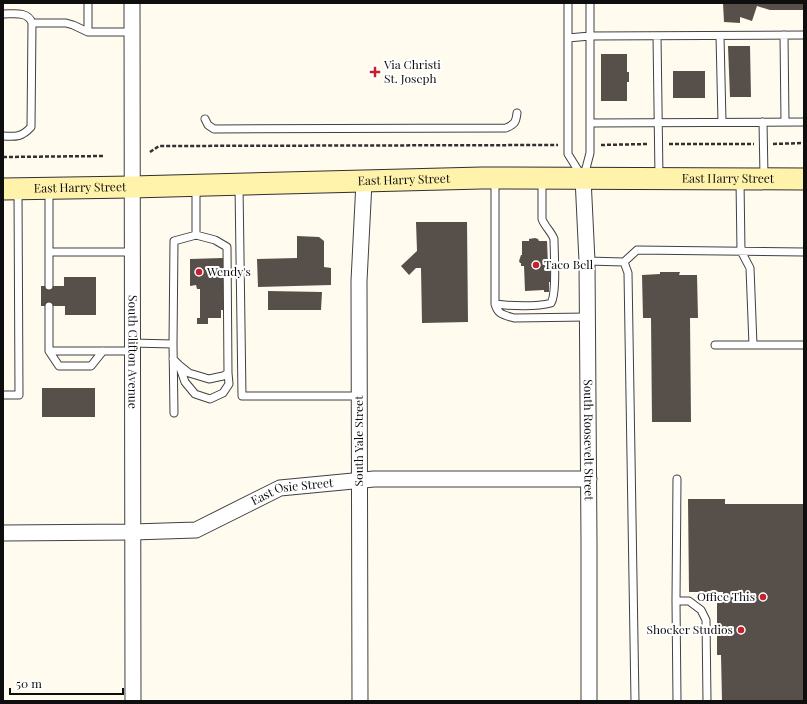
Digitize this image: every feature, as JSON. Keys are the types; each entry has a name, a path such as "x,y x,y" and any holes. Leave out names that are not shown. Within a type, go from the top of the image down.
{"main road":[{"name":"East Harry Street","path":"11,189 494,178 804,179"}],"street":[{"name":"South Clifton Avenue","path":"132,3 134,701"},
{"name":"South Roosevelt Street","path":"583,178 587,261 589,701"},
{"name":"South Yale Street","path":"360,701 358,281 364,182"},
{"name":"East Osie Street","path":"3,533 196,530 280,488 359,480 589,479"}],"lane":[{"path":"88,3 88,32"},
{"path":"568,3 568,154 583,178"},
{"path":"583,178 590,153 590,3"},
{"path":"3,14 22,14 31,19 32,24 31,127 20,136 3,136"},
{"path":"32,24 66,23 88,32 132,32"},
{"path":"784,35 785,122"},
{"path":"568,38 590,36 804,35"},
{"path":"657,36 659,179"},
{"path":"720,36 722,122"},
{"path":"205,119 208,125 214,129 506,128 513,125 516,120 517,113"},
{"path":"763,122 764,178"},
{"path":"590,123 804,122"},
{"path":"494,178 495,304 497,310 504,315 514,318 587,317"},
{"path":"495,304 539,305 550,303 553,299 554,239 542,219 542,178"},
{"path":"740,179 741,251 750,268 754,345"},
{"path":"239,184 242,396 359,396"},
{"path":"196,185 196,235"},
{"path":"49,188 49,286"},
{"path":"3,395 19,395 11,189"},
{"path":"173,358 178,365 185,382 195,394 210,399 223,393 229,384 227,247 215,240 196,235 174,241 173,344 173,358 174,413"},
{"path":"587,261 624,262 637,250 804,252"},
{"path":"49,252 132,252"},
{"path":"624,262 628,273 635,701"},
{"path":"49,306 48,350 59,366 91,366 103,351"},
{"path":"48,350 103,351 173,344"},
{"path":"715,346 804,345"},
{"path":"178,365 189,373 209,379 223,376 228,373"},
{"path":"677,479 677,701"},
{"path":"676,601 689,601 701,610 706,620 707,701"}],"path":[{"path":"590,145 804,143"},
{"path":"150,152 159,146 568,145"},
{"path":"3,158 105,156"}],"building":[{"path":"723,3 804,3 804,10 770,10 757,6 752,21 740,17 740,23 724,22"},
{"path":"728,46 750,46 751,97 730,97"},
{"path":"601,54 627,54 627,72 629,72 629,82 627,82 627,101 601,101"},
{"path":"673,71 705,71 705,98 673,98"},
{"path":"416,222 467,222 468,322 422,323 421,268 416,268 409,275 401,266 417,251"},
{"path":"297,236 319,237 324,241 324,267 331,268 331,285 258,287 257,259 297,258"},
{"name":"Taco Bell","path":"535,238 539,241 547,241 548,265 550,265 551,282 549,282 549,292 544,292 544,290 525,291 524,266 521,266 519,261 522,255 522,241 529,241 529,239"},
{"path":"223,258 224,310 221,310 221,318 208,318 208,324 197,324 197,318 200,318 200,289 197,289 196,285 190,286 190,259"},
{"path":"660,272 680,272 679,275 697,275 698,318 690,318 691,422 652,422 651,318 643,318 642,275 660,274"},
{"path":"64,277 96,277 96,315 65,315 65,306 41,306 41,286 64,286"},
{"path":"268,291 322,292 321,310 268,310"},
{"path":"42,388 95,388 95,417 42,417"},
{"name":"Office This","path":"688,499 725,499 725,504 804,504 804,701 722,701 721,655 717,655 717,603 723,602 723,592 689,592"}],"place":[{"name":"Via Christi St. Joseph","path":"375,72"},
{"name":"Taco Bell","path":"536,265"},
{"name":"Wendy's","path":"199,272"},
{"name":"Office This","path":"763,597"},
{"name":"Shocker Studios","path":"741,630"}]}
